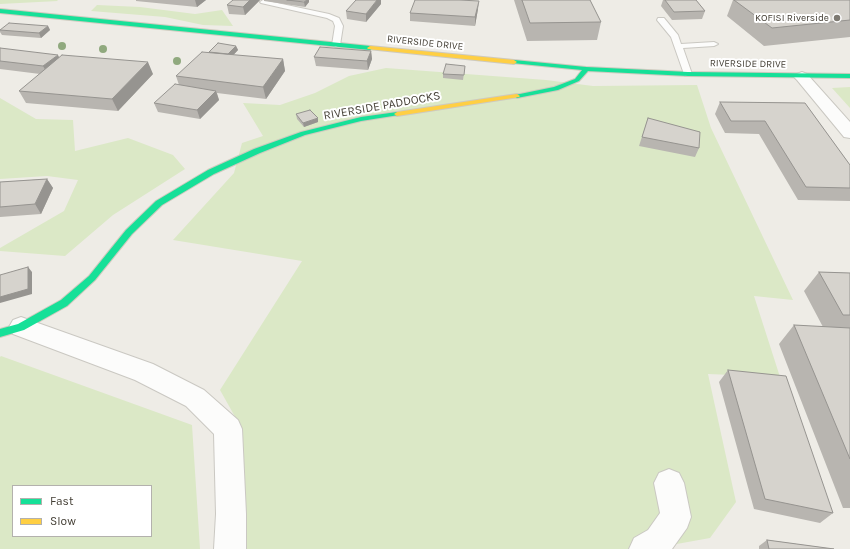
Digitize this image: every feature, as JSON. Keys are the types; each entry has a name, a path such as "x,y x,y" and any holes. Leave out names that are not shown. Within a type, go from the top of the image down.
{"street":[{"name":"RIVERSIDE DRIVE","path":"0,11 586,69 688,74 802,77 850,76"},
{"name":"RIVERSIDE PADDOCKS","path":"10,330 64,303 92,278 129,232 159,203 211,172 257,151 303,132 361,119 476,103 556,89 577,80 586,69"},
{"path":"802,77 850,133"},
{"path":"10,330 144,372 195,398 228,429 231,514 230,549"},
{"path":"645,549 659,541 676,517 670,483"}],"lane":[{"path":"263,2 323,14 336,20 339,26 336,45"},
{"path":"661,20 674,38 688,74"},
{"path":"678,46 714,44"}],"green space":[{"path":"0,0 57,0 58,1 0,4"},
{"path":"97,5 140,7 195,14 222,10 233,26 203,25 165,17 91,11"},
{"path":"386,68 546,80 593,86 697,85 711,128 793,300 754,296 780,377 708,374 736,502 710,538 649,549 242,549 243,431 220,390 302,261 173,240 234,173 242,143 263,136 243,103 280,105 315,93 349,76"},
{"path":"850,87 850,108 832,88"},
{"path":"0,98 36,119 73,120 75,151 128,138 173,155 185,169 113,215 65,256 0,251 0,248 64,211 78,180 47,176 0,179"},
{"path":"1,356 192,425 200,549 0,549"}],"building":[{"path":"233,0 250,0 243,7 227,5"},
{"path":"287,0 307,0 304,2"},
{"path":"356,0 377,0 366,14 346,11"},
{"path":"415,0 479,1 475,17 410,13"},
{"path":"522,0 590,0 601,22 530,23"},
{"path":"665,0 696,0 705,11 674,12"},
{"path":"734,0 850,0 850,20 772,28"},
{"path":"9,23 48,26 39,33 0,30"},
{"path":"218,43 236,46 228,54 209,52"},
{"path":"320,47 371,51 367,61 314,57"},
{"path":"0,48 58,55 43,66 0,61"},
{"path":"202,52 283,59 263,87 176,76"},
{"path":"62,55 148,62 112,99 19,91"},
{"path":"446,64 465,66 464,75 443,74"},
{"path":"175,84 216,91 197,110 154,103"},
{"path":"720,102 805,103 850,165 850,188 806,187 765,121 731,121"},
{"path":"310,110 318,118 303,123 296,114"},
{"path":"648,118 700,132 699,148 642,137"},
{"path":"47,179 35,204 0,207 0,182"},
{"path":"28,267 28,289 0,297 0,275"},
{"path":"819,272 850,273 850,315 843,315"},
{"path":"794,325 850,328 850,459"},
{"path":"728,370 786,376 833,513 765,499"},
{"path":"767,540 834,549 769,549"}],"traffic: fast":[{"path":"0,11 370,48"},
{"path":"514,62 586,69 688,74 850,76"},
{"path":"517,96 556,89 577,80 586,69"},
{"path":"0,333 21,327 64,303 92,278 129,232 159,203 211,172 257,151 303,133 361,119 397,114"}],"traffic: slow":[{"path":"370,48 514,62"},
{"path":"397,114 517,96"}],"place":[{"name":"KOFISI Riverside","path":"837,18"}]}
